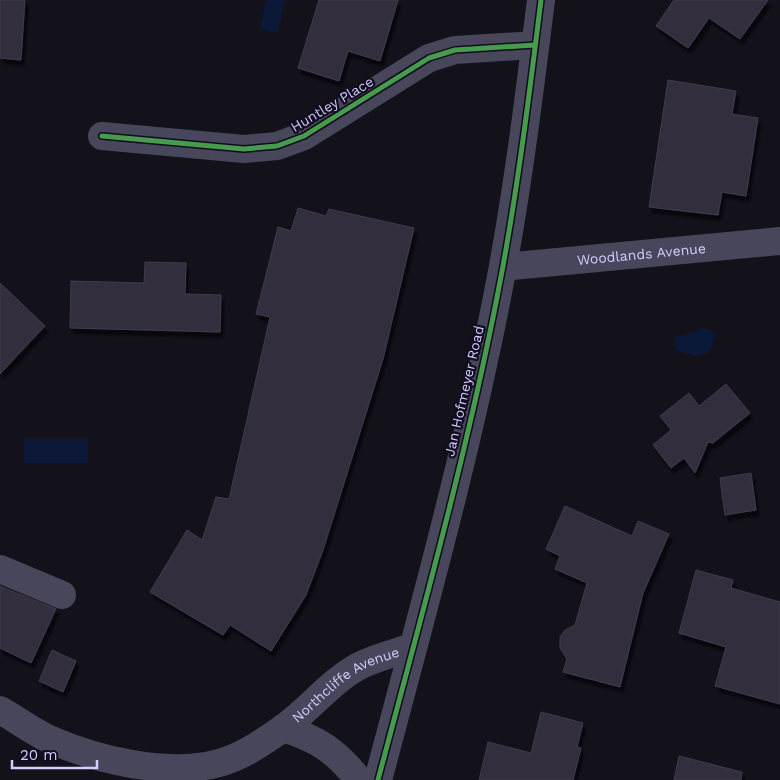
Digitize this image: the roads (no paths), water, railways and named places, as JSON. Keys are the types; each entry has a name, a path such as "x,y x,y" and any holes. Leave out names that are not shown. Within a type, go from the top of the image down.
{"street":[{"name":"Jan Hofmeyer Road","path":"378,780 460,458 503,267 542,0"},
{"name":"Huntley Place","path":"102,136 244,149 277,146 304,136 428,58 455,50 536,45"},
{"name":"Woodlands Avenue","path":"503,267 780,241"},
{"path":"0,569 62,595"},
{"name":"Northcliffe Avenue","path":"0,710 48,738 76,750 134,764 163,767 201,766 219,763 237,756 283,728 360,666 412,647"},
{"name":"Northcliffe Avenue","path":"283,728 322,744 334,753 359,780"}],"water":[{"path":"266,0 285,0 278,33 260,29"},
{"path":"702,327 716,333 710,352 697,356 676,351 674,337 691,333"},
{"path":"24,439 88,439 88,463 24,463"}]}
